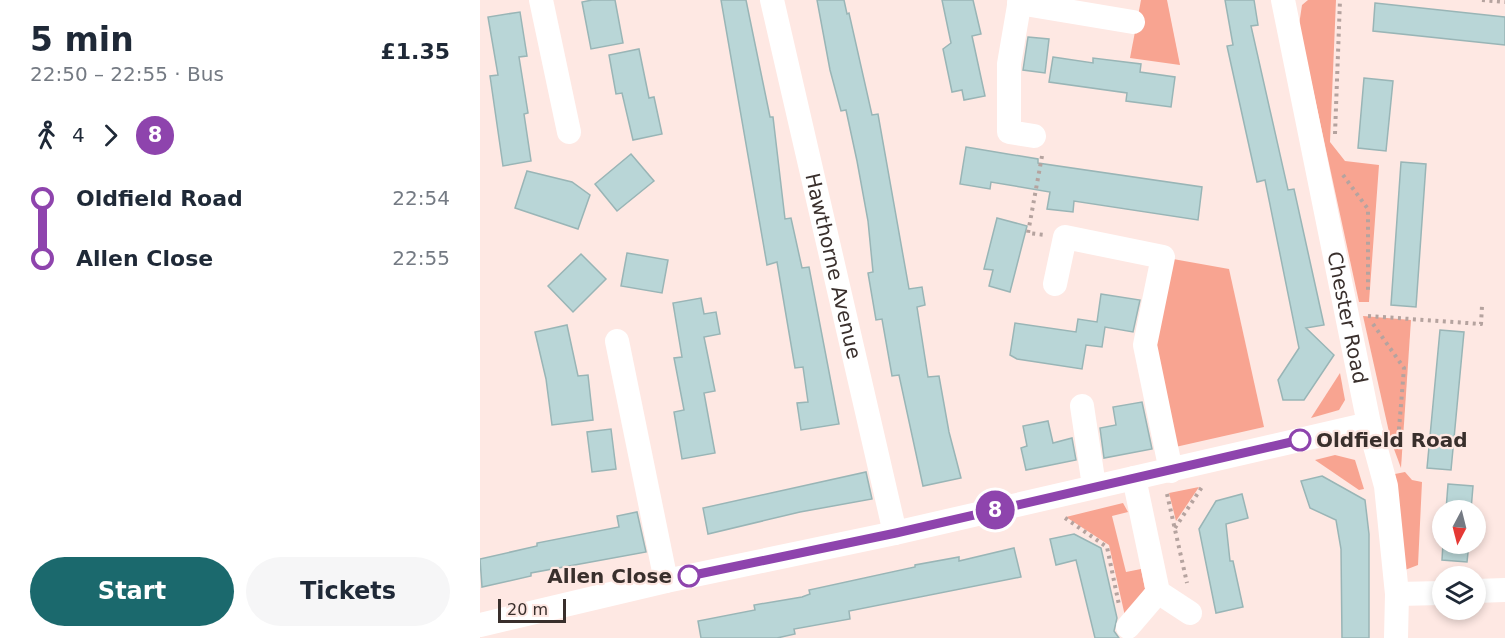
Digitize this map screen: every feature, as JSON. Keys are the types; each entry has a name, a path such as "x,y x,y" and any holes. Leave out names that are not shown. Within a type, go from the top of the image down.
{"street":[{"path":"540,0 569,132"},
{"name":"Hawthorne Avenue","path":"772,0 896,533"},
{"name":"Chester Road","path":"1283,0 1369,424 1386,486 1397,594 1396,638"},
{"path":"1034,136 1009,132 1009,64 1020,2 1133,22"},
{"path":"1056,284 1065,237 1163,257 1144,345 1171,471"},
{"path":"617,341 666,581"},
{"path":"1082,406 1094,486"},
{"path":"480,625 666,581 896,533 1094,486 1171,471 1369,424"},
{"path":"1134,478 1158,592 1190,613"},
{"path":"1486,591 1505,590"},
{"path":"1128,627 1158,592"},
{"path":"1397,594 1432,593"}],"path":[{"path":"1335,139 1340,0"},
{"path":"1482,0 1505,2"},
{"path":"1034,136 1046,138 1028,233 1065,237"},
{"path":"1341,171 1368,209 1368,316 1404,368 1398,446"},
{"path":"1368,316 1480,324 1482,306"},
{"path":"1175,529 1205,482 1208,462"}],"shaded area":[{"path":"1141,0 1167,0 1180,65 1130,58"},
{"path":"1308,0 1336,0 1330,142 1345,161 1379,165 1369,302 1359,302 1299,25 1302,5"},
{"path":"1173,259 1229,269 1264,427 1171,448 1152,348"},
{"path":"1363,316 1411,320 1401,468 1391,441"},
{"path":"1340,373 1345,400 1339,410 1311,418"},
{"path":"1335,455 1355,460 1364,489 1359,490 1315,460"},
{"path":"1405,472 1412,480 1422,482 1418,565 1405,570 1395,474"},
{"path":"1199,487 1176,521 1169,493"},
{"path":"1123,503 1128,512 1112,516 1126,572 1141,569 1145,589 1125,616 1109,545 1066,517"}],"building":[{"path":"615,0 623,43 591,49 582,2"},
{"path":"721,0 746,0 770,117 773,117 785,219 791,218 802,268 809,267 839,424 801,430 797,403 808,402 803,367 795,368 777,262 767,265"},
{"path":"817,0 844,0 847,14 849,13 872,115 878,114 909,289 922,287 925,305 917,307 928,377 939,376 949,432 961,478 923,486 899,375 892,376 882,319 876,320 868,273 873,272 868,221 857,161 846,110 841,111 830,70"},
{"path":"942,0 973,0 981,34 972,36 985,96 964,100 962,90 952,92 943,49 951,43"},
{"path":"1225,0 1254,0 1258,25 1251,26 1288,190 1294,189 1324,325 1306,328 1334,355 1304,400 1283,400 1278,380 1299,348 1265,180 1257,182 1227,46 1233,45"},
{"path":"1375,3 1505,17 1505,45 1373,31"},
{"path":"520,12 527,56 519,57 528,113 524,114 531,161 503,166 490,76 498,75 488,17"},
{"path":"1028,37 1049,39 1045,73 1023,70"},
{"path":"639,49 649,98 654,97 662,134 633,140 622,93 616,94 609,55"},
{"path":"1053,57 1093,63 1093,58 1141,64 1140,72 1175,77 1171,107 1126,101 1127,93 1049,82"},
{"path":"1364,78 1393,81 1386,151 1358,148"},
{"path":"966,147 1038,159 1038,163 1202,187 1198,220 1074,201 1073,212 1047,209 1050,192 991,182 990,189 960,184"},
{"path":"631,154 654,181 617,211 595,184"},
{"path":"1401,162 1426,164 1416,307 1391,305"},
{"path":"527,171 572,182 590,195 578,229 515,208"},
{"path":"997,218 1027,226 1010,292 989,286 993,270 984,269"},
{"path":"627,253 668,260 662,293 621,286"},
{"path":"581,254 606,279 573,312 548,286"},
{"path":"1101,294 1140,300 1133,332 1105,327 1102,347 1086,345 1082,369 1017,359 1010,355 1015,323 1076,332 1078,319 1097,322"},
{"path":"701,298 704,314 716,312 720,334 704,337 715,391 704,393 715,453 682,459 674,412 684,410 674,358 682,357 673,303"},
{"path":"567,325 578,376 588,375 593,420 552,425 546,379 535,332"},
{"path":"1440,330 1464,332 1451,470 1427,468"},
{"path":"1142,402 1152,449 1104,458 1100,428 1116,425 1113,407"},
{"path":"1048,421 1053,443 1072,438 1076,460 1026,470 1021,448 1027,446 1023,426"},
{"path":"611,429 616,469 592,472 587,432"},
{"path":"866,472 872,499 800,512 708,534 703,508"},
{"path":"1322,476 1365,500 1369,534 1369,638 1342,638 1341,549 1336,520 1310,508 1301,481"},
{"path":"1448,484 1473,486 1472,500 1447,500"},
{"path":"1242,494 1248,518 1226,524 1230,561 1233,561 1243,607 1216,613 1199,529 1216,501"},
{"path":"637,512 646,552 531,573 531,576 482,587 480,559 537,546 537,543 619,527 617,516"},
{"path":"1074,534 1101,548 1117,618 1114,631 1119,638 1095,638 1076,560 1056,565 1050,539"},
{"path":"1014,548 1021,577 849,611 850,619 794,629 795,634 777,638 701,638 698,621 755,610 754,605 802,597 810,594 809,590 915,567 915,565 959,557 959,561"},
{"path":"1442,554 1468,554 1467,562 1442,560"}],"bus line":[{"name":"8","path":"689,576 896,533 1300,440"}],"place":[{"name":"Oldfield Road","path":"1300,440"},
{"name":"Allen Close","path":"689,576"}]}
